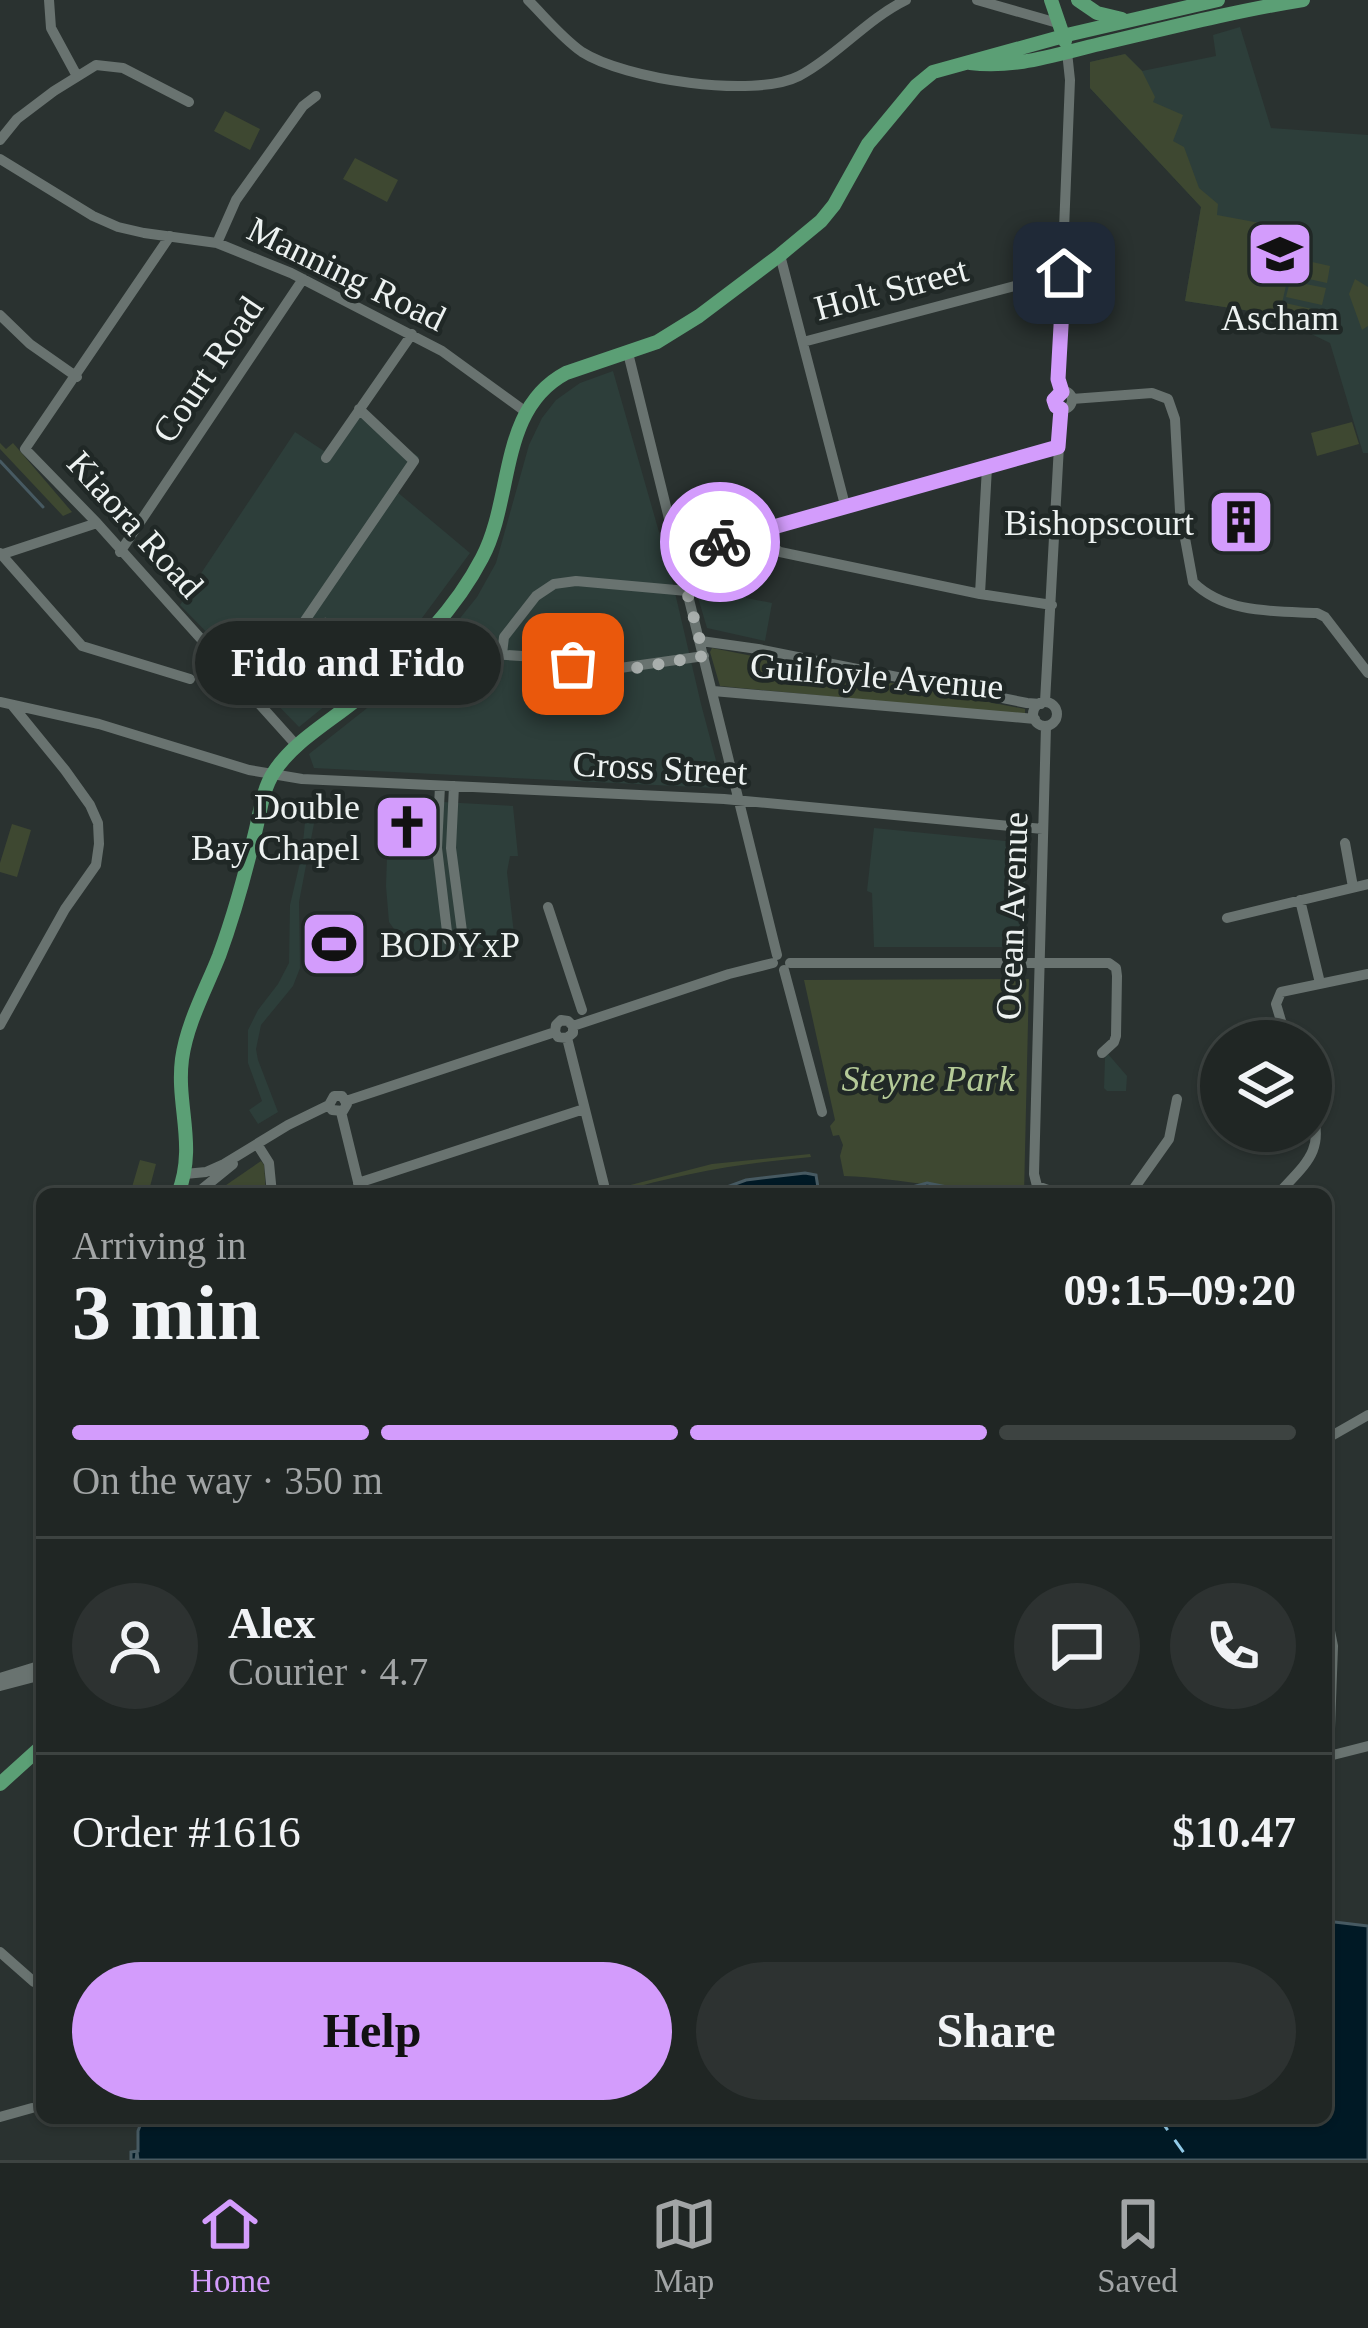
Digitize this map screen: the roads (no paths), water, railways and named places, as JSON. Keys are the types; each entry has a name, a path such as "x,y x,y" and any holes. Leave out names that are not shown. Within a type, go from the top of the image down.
{"main road":[{"path":"1052,0 1064,37"},
{"path":"1078,0 1097,13 1133,20"},
{"path":"180,1188 186,1120 181,1078 184,1048 235,914 272,774 386,676 465,586 496,525 526,412 556,378 657,342 780,255 821,221 868,144 916,86 940,69 965,63 1024,63 1064,37 1218,0"},
{"path":"1064,37 1304,0"},
{"path":"0,1784 36,1751"}],"street":[{"path":"49,0 51,28 77,76"},
{"path":"528,0 593,58 656,77 744,88 778,84 801,75 906,0"},
{"path":"977,0 1064,37 1070,80 1058,379 1069,407 1061,409 1052,605 1043,703 1035,709 1040,723 1053,723 1057,712 1053,705 1043,703"},
{"path":"0,140 16,119 96,65 123,68 189,102"},
{"path":"217,243 236,200 303,106 316,96"},
{"name":"Manning Road","path":"0,159 118,227 217,243 303,280 442,351 526,412"},
{"path":"0,315 30,344 77,377 170,236"},
{"path":"780,255 845,505"},
{"name":"Holt Street","path":"803,342 1064,273"},
{"name":"Court Road","path":"120,552 303,280"},
{"path":"326,458 412,334"},
{"path":"628,353 822,1112"},
{"name":"Kiaora Road","path":"77,377 26,449 298,747"},
{"path":"1067,395 1153,392 1168,399 1175,419 1180,511 1193,582 1241,608 1325,617 1368,673"},
{"path":"252,698 413,461 358,410"},
{"path":"677,554 1058,447"},
{"path":"980,594 987,466"},
{"path":"97,523 0,554 82,646 190,679"},
{"path":"763,530 770,545 780,552 1052,605"},
{"path":"502,654 504,637 519,616 542,590 560,582 687,592"},
{"path":"311,612 322,621"},
{"path":"422,639 445,651 552,658 599,671 704,656"},
{"name":"Guilfoyle Avenue","path":"700,641 1043,703"},
{"name":"Guilfoyle Avenue","path":"713,691 1040,723"},
{"path":"0,1025 65,909 96,865 99,844 98,823 90,805 6,704"},
{"name":"Cross Street","path":"6,704 99,724 249,770 302,779 739,800 1043,829"},
{"name":"Ocean Avenue","path":"1040,723 1043,829 1035,1180 1041,1188"},
{"path":"440,786 448,940 463,939 444,851 454,786"},
{"path":"1345,843 1368,899"},
{"path":"1227,918 1362,885"},
{"path":"1300,900 1320,983"},
{"path":"548,907 582,1010"},
{"path":"445,913 459,911"},
{"path":"1012,963 1040,936"},
{"path":"184,1174 215,1168 288,1125 339,1106 555,1032 558,1037 728,974 781,963 1109,963 1117,976 1116,1036 1102,1053"},
{"path":"1280,1020 1278,995 1286,990 1368,974"},
{"path":"570,1032 604,1185"},
{"path":"1134,1188 1169,1139 1177,1099"},
{"path":"339,1106 360,1188 584,1109"},
{"path":"203,1188 253,1147"},
{"path":"253,1147 268,1162 271,1188"},
{"path":"1282,1188 1314,1152"},
{"path":"1332,1435 1368,1415"},
{"path":"1332,1641 1332,1674"},
{"path":"0,1682 36,1667"},
{"path":"0,1682 36,1676"},
{"path":"1332,1755 1368,1746"},
{"path":"0,1952 36,1982"},
{"path":"0,2117 32,2108"}],"water":[{"path":"805,1173 816,1175 818,1188 724,1188 746,1180"},
{"path":"927,1183 952,1188 908,1188"},
{"path":"1332,1922 1368,1926 1368,2160 138,2160 137,2152 136,2160 131,2160 131,2152 138,2151 141,2124 1332,2124"}],"waterway":[{"path":"0,461 43,507"}],"tunnel":[{"path":"322,621 370,660"}],"place":[{"name":"Ascham","path":"1280,254"},
{"name":"Bishopscourt","path":"1241,522"},
{"name":"Fido and Fido","path":"573,664"},
{"name":"Double Bay Chapel","path":"407,827"},
{"name":"BODYxP","path":"334,944"}],"park label":[{"name":"Steyne Park","path":"928,1078"}]}
